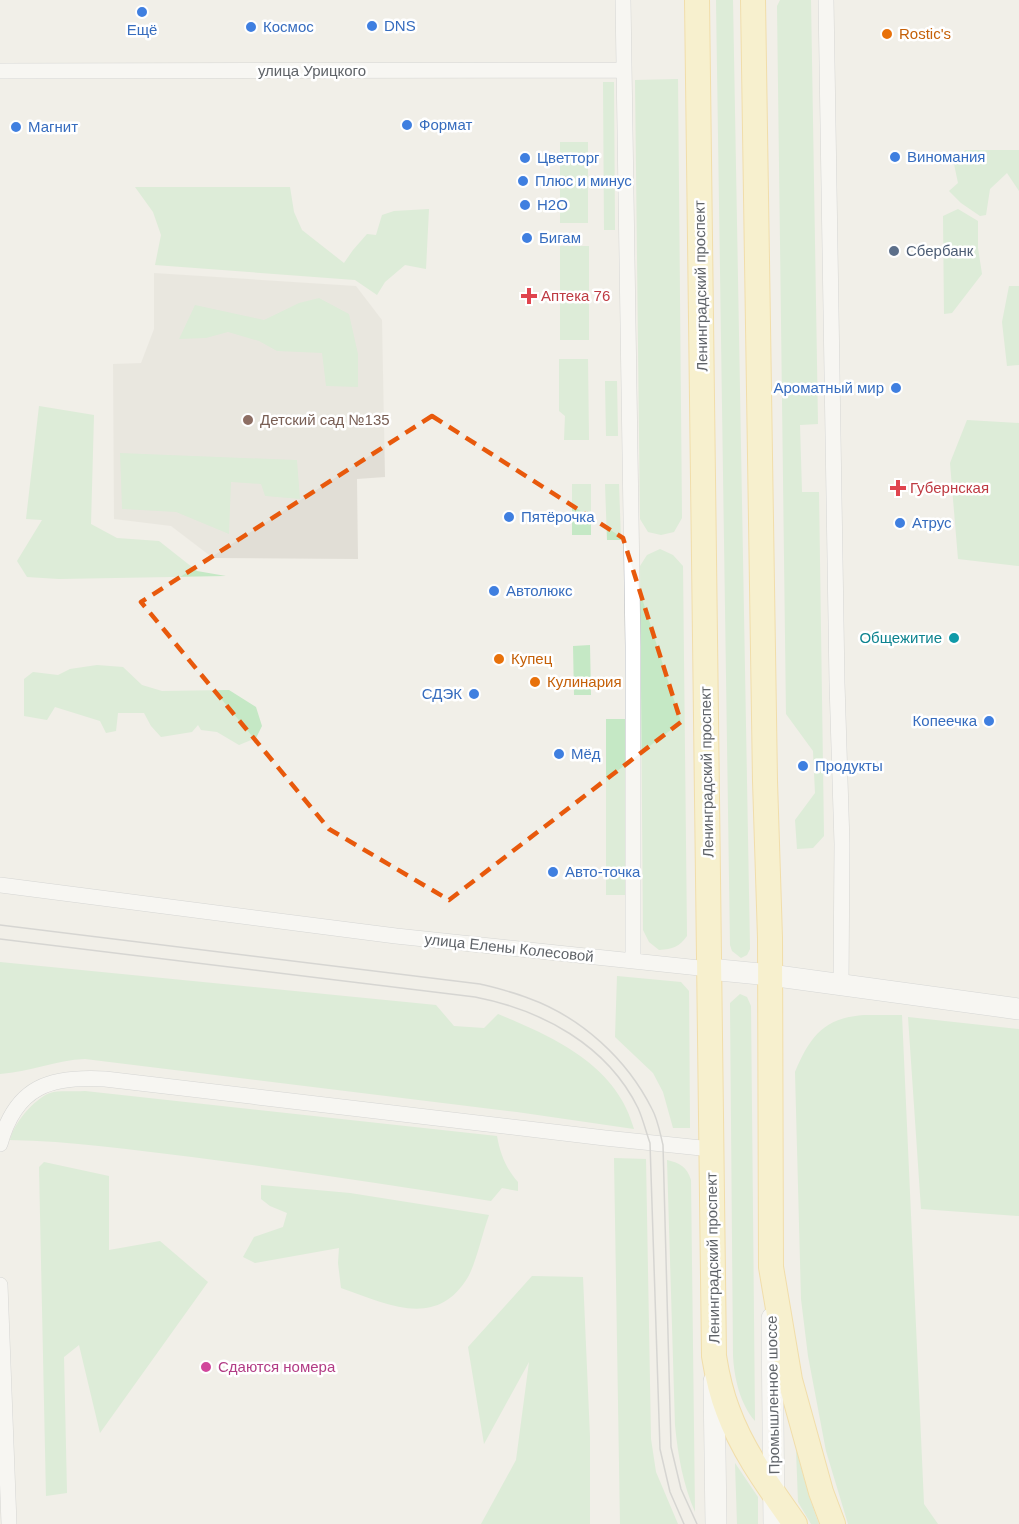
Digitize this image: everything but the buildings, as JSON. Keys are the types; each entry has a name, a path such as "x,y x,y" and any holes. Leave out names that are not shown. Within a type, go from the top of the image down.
{"main road":[{"name":"Ленинградский проспект","path":"697,0 714,1356 728,1412 740,1438 795,1524"},
{"path":"753,0 770,975 771,1267 790,1380 821,1492 833,1524"},
{"name":"улица Елены Колесовой","path":"709,969 770,975 1019,1009"},
{"name":"Промышленное шоссе","path":"771,1267 774,1524"},
{"path":"714,1356 716,1524"}],"street":[{"path":"623,0 633,658 633,961"},
{"path":"826,0 837,683 842,844 841,985"},
{"name":"улица Урицкого","path":"0,71 623,70"},
{"name":"улица Елены Колесовой","path":"0,885 396,936 709,969"},
{"path":"0,1144 11,1117 31,1093 43,1085 63,1079 81,1078 117,1080 616,1140 711,1149"},
{"path":"0,1285 9,1524"}],"highlighted area":[{"path":"432,416 623,538 681,722 449,900 329,829 141,602"}],"shaded area":[{"name":"Детский сад №135","path":"154,273 356,286 382,320 385,477 357,479 358,559 213,558 171,526 114,519 113,364 141,363 154,329"}],"green space":[{"path":"716,0 733,0 750,949 747,955 741,958 732,951 730,945"},
{"path":"780,0 811,0 818,424 800,425 802,492 819,492 824,836 813,848 797,849 795,820 815,793 813,751 786,714 777,6"},
{"path":"678,79 682,518 674,532 661,535 648,532 640,519 635,80"},
{"path":"603,82 614,82 615,230 604,230"},
{"path":"560,142 588,142 588,223 560,223"},
{"path":"965,150 1019,150 1019,191 1007,173 990,189 986,215 980,216 961,203 949,191 958,183 954,164"},
{"path":"135,187 290,187 294,212 302,230 344,263 367,234 376,235 382,215 394,211 429,209 426,269 405,265 385,282 377,295 355,280 155,265 161,235 153,212"},
{"path":"958,209 978,221 978,248 982,274 952,313 944,314 943,216"},
{"path":"560,246 589,246 589,340 560,340"},
{"path":"1009,286 1019,286 1019,365 1007,366 1002,322"},
{"path":"319,298 349,314 358,354 358,387 326,386 322,353 277,351 259,341 228,332 206,338 179,339 195,305 264,320 299,303"},
{"path":"559,359 588,359 589,440 564,440 565,416 559,411"},
{"path":"605,381 617,381 618,436 606,436"},
{"path":"39,406 94,415 91,524 117,538 159,541 197,571 226,576 59,579 27,577 17,561 42,520 26,519"},
{"path":"967,420 1019,423 1019,566 958,559 950,463"},
{"path":"120,453 297,460 300,499 265,496 261,484 231,482 229,534 176,512 122,509"},
{"path":"572,484 591,484 591,535 572,535"},
{"path":"605,484 619,484 621,540 607,540"},
{"path":"660,549 673,555 683,566 687,936 675,947 659,950 649,942 643,930 640,566 647,555"},
{"path":"590,645 591,695 574,695 573,646"},
{"path":"97,665 123,667 142,685 162,691 229,690 256,707 262,726 256,738 239,745 217,732 201,730 198,725 192,732 161,737 151,726 144,713 118,713 116,731 106,733 100,721 55,707 47,720 24,716 24,679 33,672 58,675 70,669"},
{"path":"606,719 627,719 626,895 606,895"},
{"path":"0,962 436,1005 454,1026 484,1028 498,1014 540,1033 581,1056 613,1087 626,1107 634,1129 517,1112 85,1059 0,1074"},
{"path":"617,976 681,982 689,991 690,1128 673,1128 663,1092 653,1073 615,1037"},
{"path":"740,994 747,997 751,1006 755,1421 745,1407 739,1390 733,1355 730,1003"},
{"path":"864,1015 902,1015 924,1504 938,1524 848,1524 826,1451 808,1356 801,1299 795,1072 813,1039 828,1025 838,1020"},
{"path":"908,1017 1019,1029 1019,1216 921,1209"},
{"path":"85,1091 497,1136 504,1160 518,1182 518,1191 502,1188 491,1201 192,1157 79,1144 10,1140 20,1120 31,1106 44,1096 58,1092"},
{"path":"614,1158 646,1159 651,1439 656,1472 678,1524 620,1524"},
{"path":"667,1160 682,1166 691,1180 695,1512 682,1470 675,1425"},
{"path":"44,1162 109,1176 109,1250 160,1241 208,1282 100,1433 79,1345 64,1357 67,1493 46,1496 39,1167"},
{"path":"261,1185 350,1193 489,1215 471,1271 455,1293 441,1303 426,1308 393,1306 341,1288 339,1248 255,1263 243,1257 254,1237 283,1227 287,1213 270,1206 261,1199"},
{"path":"532,1276 583,1277 590,1437 590,1524 481,1524 516,1460 529,1362 484,1444 468,1347"},
{"path":"796,1449 819,1524 811,1524 798,1502"},
{"path":"735,1463 758,1497 758,1524 737,1524"}],"tram line":[{"path":"0,925 480,984 548,1006 584,1028 630,1073 652,1109 663,1145 671,1447 681,1489 697,1524"},
{"path":"0,939 475,997 500,1003 548,1021 590,1049 609,1066 625,1086 638,1108 650,1143 660,1449 670,1492 684,1524"}],"place":[{"name":"Ещё","path":"142,12"},
{"name":"DNS","path":"372,26"},
{"name":"Космос","path":"251,27"},
{"name":"Rostic's","path":"887,34"},
{"name":"Формат","path":"407,125"},
{"name":"Магнит","path":"16,127"},
{"name":"Виномания","path":"895,157"},
{"name":"Цветторг","path":"525,158"},
{"name":"Плюс и минус","path":"523,181"},
{"name":"H2O","path":"525,205"},
{"name":"Бигам","path":"527,238"},
{"name":"Сбербанк","path":"894,251"},
{"name":"Аптека 76","path":"529,296"},
{"name":"Ароматный мир","path":"896,388"},
{"name":"Детский сад №135","path":"248,420"},
{"name":"Губернская","path":"898,488"},
{"name":"Пятёрочка","path":"509,517"},
{"name":"Атрус","path":"900,523"},
{"name":"Автолюкс","path":"494,591"},
{"name":"Общежитие","path":"954,638"},
{"name":"Купец","path":"499,659"},
{"name":"Кулинария","path":"535,682"},
{"name":"СДЭК","path":"474,694"},
{"name":"Копеечка","path":"989,721"},
{"name":"Мёд","path":"559,754"},
{"name":"Продукты","path":"803,766"},
{"name":"Авто-точка","path":"553,872"},
{"name":"Сдаются номера","path":"206,1367"}]}
